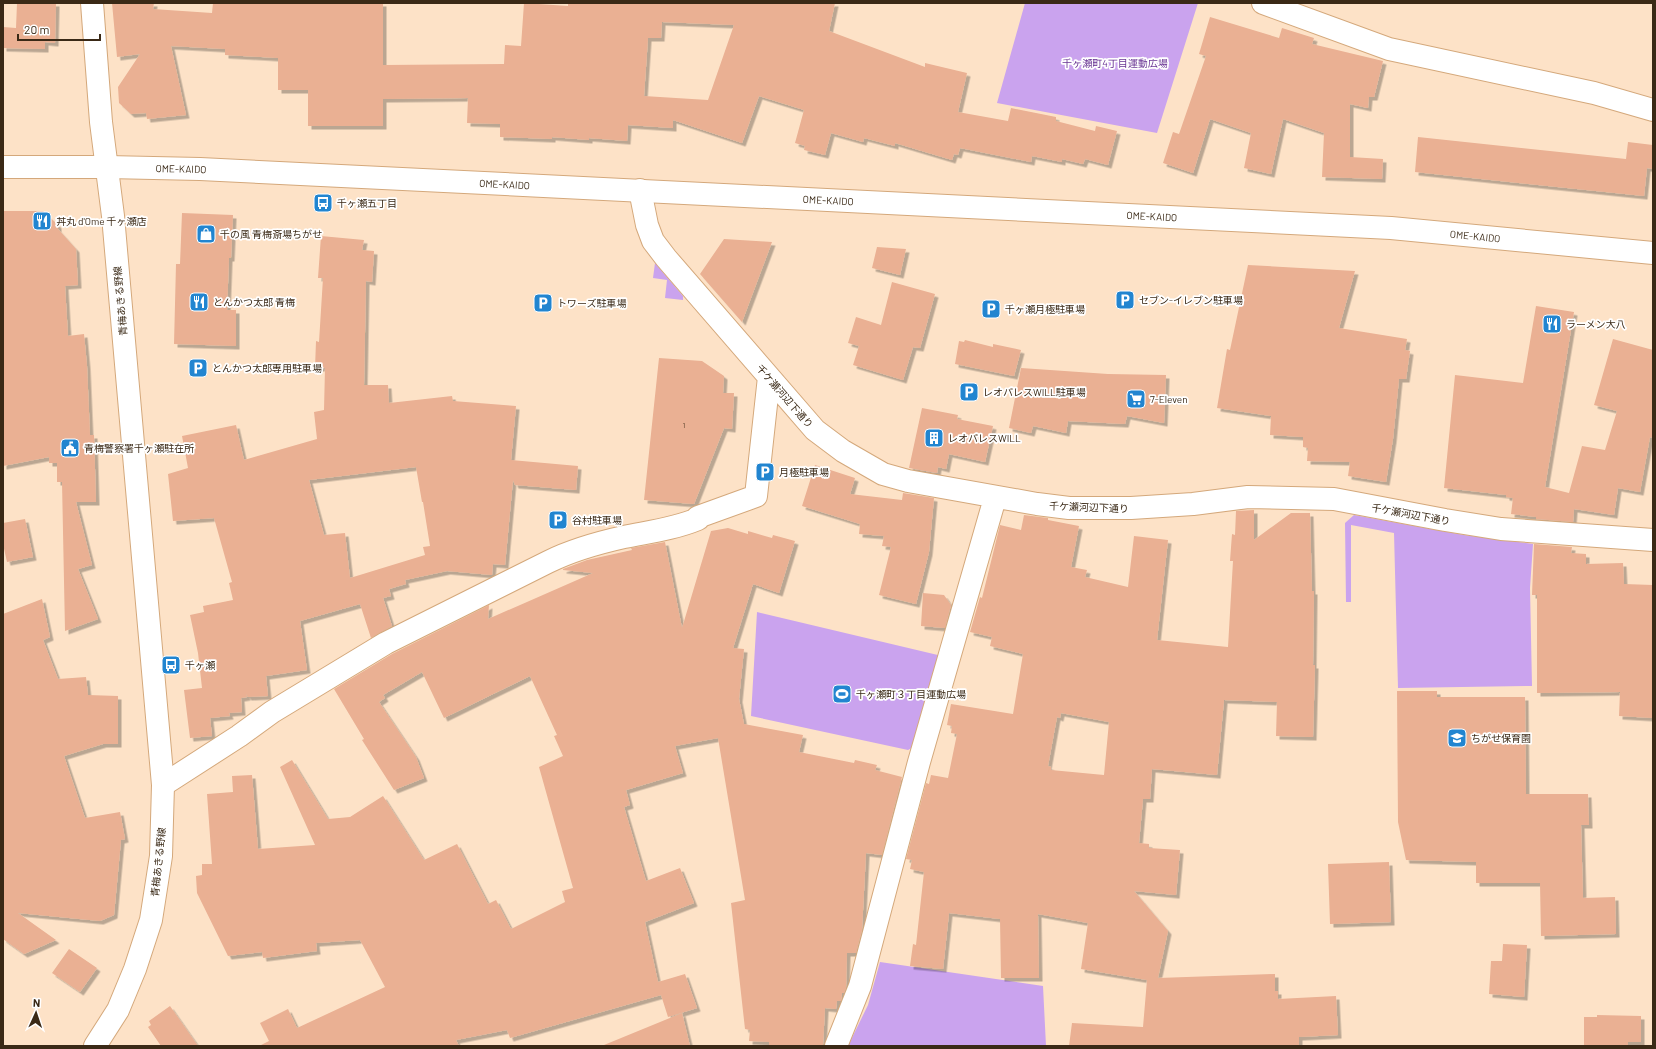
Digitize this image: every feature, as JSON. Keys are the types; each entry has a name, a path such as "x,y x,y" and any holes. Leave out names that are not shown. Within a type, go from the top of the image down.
{"street":[{"name":"青梅あきる野線","path":"92,3 101,122 107,167 163,785 161,856 151,920 135,969 118,1010 95,1046"},
{"path":"1263,3 1389,49 1594,93 1653,110"},
{"name":"OME-KAIDO","path":"3,167 200,169 1391,228 1653,253"},
{"name":"千ケ瀬河辺下通り","path":"640,190 647,225 653,241 670,263 815,430 843,451 883,474 995,498 1069,508 1131,508 1193,504 1248,497 1334,500 1501,529 1653,540"},
{"path":"163,785 239,736 272,712 386,643 548,562 572,551 621,538 685,525 698,519 698,517 756,496 769,377"},
{"path":"836,1046 860,986 919,762 995,498"}],"green space":[{"name":"千ヶ瀬町4丁目運動広場","path":"1025,3 1198,3 1157,133 997,103"},
{"path":"655,263 683,296 683,300 665,298 667,280 653,278"},
{"path":"1354,515 1464,535 1533,544 1530,588 1532,686 1398,688 1394,533 1351,525 1351,602 1346,602 1345,523"},
{"name":"千ヶ瀬町３丁目運動広場","path":"757,612 942,656 917,745 908,750 751,716"},
{"path":"880,962 1043,986 1046,1046 848,1046 868,1005"}],"building":[{"path":"17,3 56,3 55,43 45,42 45,49 3,48 3,27 16,28"},
{"path":"112,3 154,3 153,9 212,13 213,3 383,3 383,65 504,64 505,45 521,46 524,3 568,6 568,3 835,3 829,31 925,67 925,63 967,73 958,112 1008,121 1011,108 1056,117 1056,121 1095,131 1096,126 1117,131 1108,165 1085,159 1083,164 1062,159 1062,162 1032,156 1031,162 960,148 958,155 954,154 952,160 895,143 895,146 864,138 863,142 831,133 825,155 804,150 805,146 795,143 804,110 759,96 742,143 673,120 673,128 628,125 627,141 589,138 589,140 552,137 552,139 500,137 500,124 467,123 468,98 383,99 383,126 308,126 308,90 278,90 278,58 225,55 225,49 171,46 186,115 147,119 146,113 131,114 119,103 118,87 140,54 117,57","holes":["662,22 734,25 708,100 644,96 648,38 661,38"]},
{"path":"1210,17 1279,38 1282,28 1314,38 1312,44 1383,61 1374,97 1369,97 1368,108 1350,104 1350,157 1383,159 1382,179 1322,177 1324,133 1283,119 1271,174 1244,168 1251,133 1210,119 1193,173 1163,163 1173,132 1179,134 1206,56 1199,54"},
{"path":"1418,137 1626,159 1628,142 1653,145 1653,169 1647,168 1644,196 1415,172"},
{"path":"3,211 43,211 58,225 58,229 76,249 78,285 65,286 68,336 84,334 90,435 94,435 96,502 76,502 92,565 78,569 98,619 65,631 62,482 57,482 57,463 49,463 49,457 3,466"},
{"path":"182,213 233,215 231,258 229,258 227,310 236,310 236,346 174,344 176,264 180,264"},
{"path":"321,236 364,240 362,250 374,251 372,282 366,281 364,385 388,385 389,403 452,396 453,401 516,406 511,460 578,466 576,490 515,485 513,480 505,565 493,564 492,575 447,571 405,580 406,584 389,589 391,596 383,598 392,626 371,638 360,604 300,621 307,670 266,676 268,696 248,697 246,694 247,697 241,698 242,712 229,713 230,716 210,718 212,736 190,738 184,690 202,688 198,653 190,615 204,612 203,606 233,600 229,583 232,582 214,518 173,521 168,474 188,468 182,436 236,425 244,460 317,439 314,412 324,410 325,368 315,368 316,341 319,342 323,278 318,278","holes":["416,467 430,546 423,547 425,555 350,578 345,533 324,535 309,480"]},
{"path":"724,239 772,242 742,322 700,274"},
{"path":"877,247 906,249 900,275 872,268"},
{"path":"1248,265 1355,271 1339,328 1407,339 1405,350 1410,351 1406,379 1399,379 1393,439 1386,482 1348,476 1350,462 1307,461 1308,448 1303,447 1303,437 1270,435 1271,416 1217,408 1227,349 1230,350"},
{"path":"892,282 935,294 920,348 913,347 903,380 853,365 859,346 848,343 856,317 881,325"},
{"path":"1536,306 1574,312 1545,487 1569,493 1582,446 1605,450 1617,411 1594,405 1613,339 1653,350 1653,438 1650,437 1640,492 1618,488 1614,515 1574,509 1573,522 1536,519 1536,517 1511,514 1513,498 1506,497 1506,495 1444,488 1455,375 1523,383"},
{"path":"965,340 993,347 993,344 1021,350 1014,376 955,364 959,341 964,342"},
{"path":"659,358 702,361 724,376 723,393 734,393 732,429 724,428 694,504 644,500"},
{"path":"1021,368 1108,374 1166,375 1164,423 1127,416 1125,424 1068,421 1066,433 1033,426 1031,433 1009,428"},
{"path":"922,408 958,415 957,419 993,426 985,462 949,454 946,469 938,467 937,473 909,468"},
{"path":"815,465 855,478 850,494 902,500 903,493 934,498 929,552 916,604 879,595 891,547 882,546 884,536 859,534 860,524 802,506"},
{"path":"1254,510 1254,540 1291,513 1310,513 1312,591 1314,591 1313,665 1315,665 1313,737 1276,736 1277,702 1224,700 1217,775 1152,769 1150,799 1143,799 1139,843 1149,844 1149,848 1180,850 1176,895 1134,891 1168,931 1158,978 1275,974 1275,991 1278,991 1278,999 1336,996 1338,1035 1299,1037 1299,1046 1069,1046 1072,1023 1143,1027 1147,980 1081,969 1088,923 1038,914 1039,978 1001,978 1000,919 949,913 943,969 910,966 913,944 916,945 924,872 910,869 912,860 906,859 926,783 929,784 931,775 948,778 957,734 951,733 952,726 947,725 951,704 1013,714 1023,654 990,646 992,637 970,632 980,597 982,598 1000,525 1021,530 1024,515 1048,518 1048,520 1079,526 1071,567 1087,570 1085,577 1128,587 1134,536 1168,540 1157,640 1228,647 1233,561 1230,561 1232,534 1235,535 1236,511","holes":["1061,713 1109,722 1104,775 1051,770 1051,767 1048,766 1057,717 1060,718"]},
{"path":"25,519 33,557 7,562 3,544 3,523"},
{"path":"728,528 748,534 748,531 772,538 773,535 795,541 779,593 753,584 733,648 744,649 739,699 744,724 803,735 799,752 854,763 855,760 877,765 875,770 902,777 882,855 866,853 862,930 856,953 847,953 846,988 844,993 842,993 841,1001 837,1001 836,1009 825,1008 823,1045 769,1046 769,1042 749,1041 750,1030 745,1029 731,903 745,900 718,738 675,746 683,773 626,790 630,805 624,807 646,881 680,868 694,903 645,922 658,982 685,974 697,1008 668,1017 661,995 510,1038 507,1030 456,1040 459,1046 259,1046 269,1041 260,1023 288,1009 297,1028 385,987 360,940 316,943 317,951 263,958 262,952 228,956 197,893 196,876 202,875 202,864 212,864 207,794 233,792 232,776 252,775 258,849 315,845 280,767 292,760 328,819 350,817 383,796 424,860 457,844 488,904 496,900 511,929 565,902 562,891 573,888 539,767 563,756 554,736 557,735 530,676 444,718 422,672 383,695 385,698 379,702 416,757 424,778 394,790 362,740 364,739 334,689 392,654 489,605 488,619 593,573 563,569 587,560 632,550 631,548 665,542 682,628 711,531"},
{"path":"1534,544 1572,547 1571,553 1586,554 1586,564 1623,563 1624,584 1653,585 1653,718 1619,716 1620,692 1537,693 1537,595 1532,595"},
{"path":"923,593 944,595 951,605 945,628 921,626"},
{"path":"42,599 50,637 43,640 58,679 86,677 88,695 118,696 118,744 103,744 64,756 85,818 120,812 125,839 121,840 114,915 100,921 18,913 56,940 24,954 3,939 3,614"},
{"path":"1397,691 1437,691 1437,697 1525,697 1526,794 1588,794 1589,825 1581,825 1583,898 1615,897 1616,934 1541,936 1540,883 1476,883 1476,862 1406,860 1398,822"},
{"path":"1389,862 1391,922 1330,924 1328,864"},
{"path":"1503,944 1527,945 1524,997 1489,994 1491,961 1502,961"},
{"path":"69,949 97,968 80,992 52,973"},
{"path":"170,1006 198,1046 161,1046 148,1027 151,1025 149,1021"},
{"path":"682,1013 690,1046 604,1046 604,1045"},
{"path":"1597,1015 1641,1016 1641,1042 1628,1042 1628,1046 1584,1046 1584,1017 1597,1017"}],"place":[{"name":"千ヶ瀬五丁目","path":"323,203"},
{"name":"丼丸 d'Ome 千ヶ瀬店","path":"42,221"},
{"name":"千の風 青梅斎場ちがせ","path":"206,234"},
{"name":"セブン-イレブン駐車場","path":"1125,300"},
{"name":"とんかつ太郎 青梅","path":"199,302"},
{"name":"トワーズ駐車場","path":"543,303"},
{"name":"千ヶ瀬月極駐車場","path":"991,309"},
{"name":"ラーメン大八","path":"1552,324"},
{"name":"とんかつ太郎専用駐車場","path":"198,368"},
{"name":"レオパレスWILL駐車場","path":"969,392"},
{"name":"7-Eleven","path":"1136,399"},
{"name":"レオパレスWILL","path":"934,438"},
{"name":"青梅警察署千ヶ瀬駐在所","path":"70,448"},
{"name":"月極駐車場","path":"765,472"},
{"name":"谷村駐車場","path":"558,520"},
{"name":"千ヶ瀬","path":"171,665"},
{"name":"千ヶ瀬町３丁目運動広場","path":"842,694"},
{"name":"ちがせ保育園","path":"1457,738"}]}
